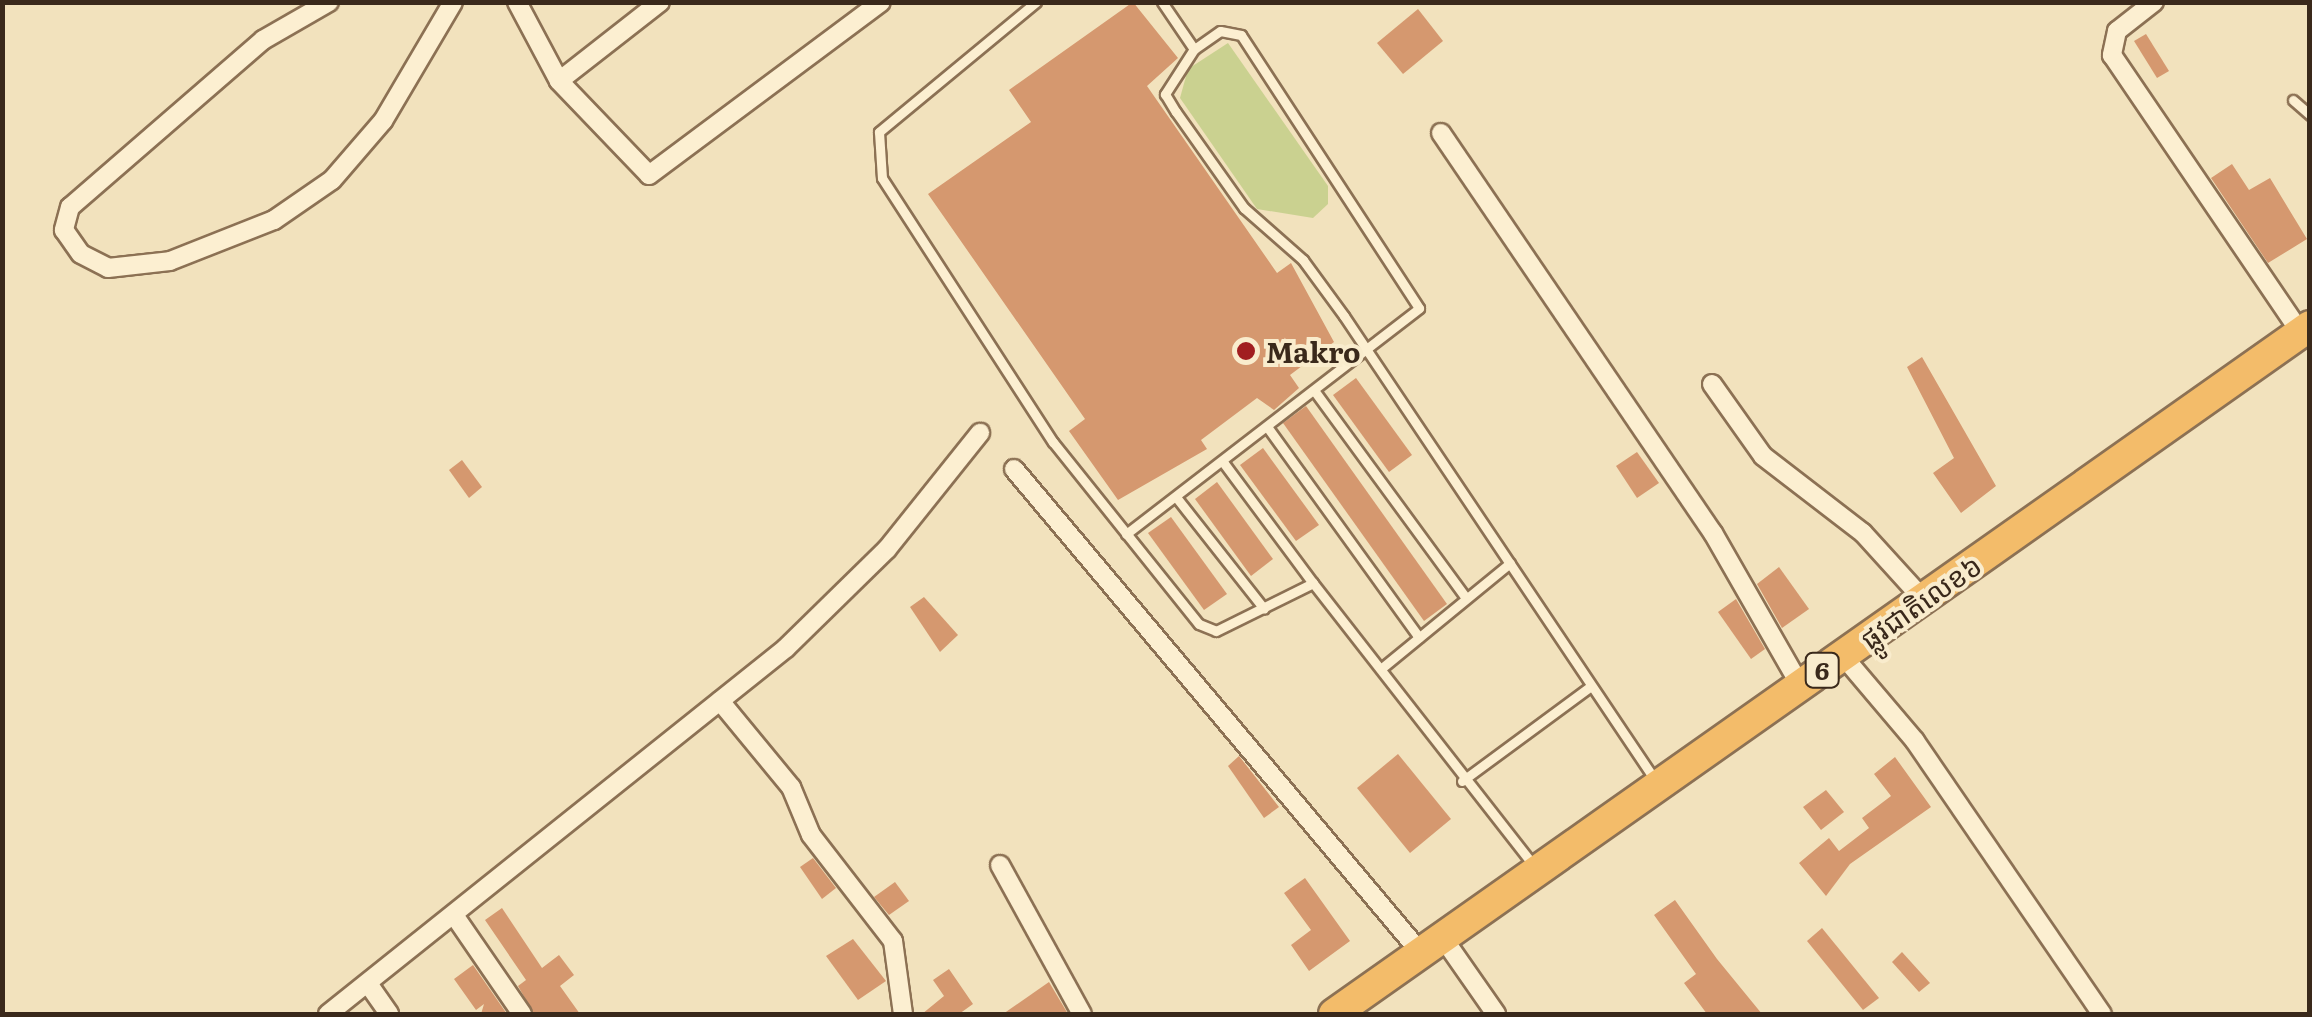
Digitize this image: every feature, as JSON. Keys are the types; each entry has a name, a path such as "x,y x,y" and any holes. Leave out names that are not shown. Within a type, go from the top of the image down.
{"highway":[{"name":"ផ្លូវជាតិលេខ៦","path":"1337,1014 2305,329"}],"street":[{"path":"330,2 264,40 70,207 64,230 81,254 108,268 170,262 274,220 332,180 382,120 453,2"},
{"path":"517,2 559,80 650,175 882,2"},
{"path":"559,80 660,2"},
{"path":"2154,2 2117,31 2112,55 2305,329"},
{"path":"1440,133 1713,534 1800,686"},
{"path":"1712,384 1763,456 1862,533 1923,599"},
{"path":"328,1014 720,702 887,548 980,433"},
{"path":"1014,469 1496,1014"},
{"path":"1843,656 1914,742 2102,1014"},
{"path":"720,702 791,787 810,835 893,941 903,1014"},
{"path":"1000,864 1082,1014"},
{"path":"454,915 522,1014"},
{"path":"369,984 389,1014"}],"lane":[{"path":"1036,2 880,132 874,156 989,347 1126,534 1199,624 1216,631 1313,583"},
{"path":"1162,2 1194,49"},
{"path":"1126,534 1268,428 1316,393 1370,353 1414,320 1415,295 1241,35 1220,31 1194,49 1165,94 1244,208 1303,260 1370,353 1658,786"},
{"path":"2293,100 2310,115"},
{"path":"1316,393 1466,598"},
{"path":"1268,428 1419,637"},
{"path":"1223,462 1313,583 1383,667 1462,781 1538,871"},
{"path":"1176,497 1264,609"},
{"path":"1383,667 1510,563"},
{"path":"1462,781 1591,686"}],"green space":[{"path":"1228,43 1328,186 1328,204 1313,218 1257,209 1180,98 1188,69"}],"building":[{"path":"1133,2 1178,58 1147,86 1277,273 1291,263 1334,342 1290,375 1299,388 1274,410 1257,398 1201,440 1207,449 1118,500 1069,431 1085,419 928,194 1031,122 1009,90"},
{"path":"1418,9 1443,41 1403,74 1377,43"},
{"path":"2146,34 2169,71 2157,78 2134,41"},
{"path":"2232,164 2249,190 2270,178 2307,239 2268,263 2211,178"},
{"path":"1922,357 1996,486 1961,513 1933,473 1954,458 1907,367"},
{"path":"1356,378 1412,455 1389,472 1333,395"},
{"path":"1306,406 1447,604 1424,621 1283,423"},
{"path":"1263,448 1319,525 1296,541 1240,465"},
{"path":"1637,452 1659,483 1637,498 1616,466"},
{"path":"462,460 482,487 469,498 449,470"},
{"path":"1217,482 1273,559 1251,576 1195,499"},
{"path":"1171,517 1227,594 1204,610 1148,533"},
{"path":"1779,567 1809,609 1782,628 1757,584"},
{"path":"924,597 958,635 940,652 910,607"},
{"path":"1736,599 1765,649 1751,659 1718,612"},
{"path":"1398,754 1451,819 1410,853 1357,788"},
{"path":"1239,756 1279,807 1264,818 1228,766"},
{"path":"1895,757 1931,807 1850,864 1826,896 1799,863 1829,838 1839,851 1869,828 1862,818 1891,796 1874,774"},
{"path":"1826,790 1844,812 1821,830 1803,807"},
{"path":"813,858 836,888 822,899 800,867"},
{"path":"1305,878 1350,941 1309,971 1291,945 1311,930 1284,893"},
{"path":"895,882 909,901 889,915 874,897"},
{"path":"1675,900 1762,1014 1707,1014 1684,983 1696,974 1654,915"},
{"path":"502,908 542,968 559,955 574,975 560,986 580,1014 534,1014 518,986 526,980 485,920"},
{"path":"1822,928 1879,998 1863,1010 1807,941"},
{"path":"853,939 886,981 858,1000 826,956"},
{"path":"1902,952 1930,983 1919,992 1892,962"},
{"path":"473,965 507,1014 481,1014 484,1004 476,1010 454,979"},
{"path":"949,969 973,1004 959,1014 922,1014 944,996 933,980"},
{"path":"1049,982 1068,1014 1003,1014"}],"place":[{"name":"Makro","path":"1246,351"}]}
